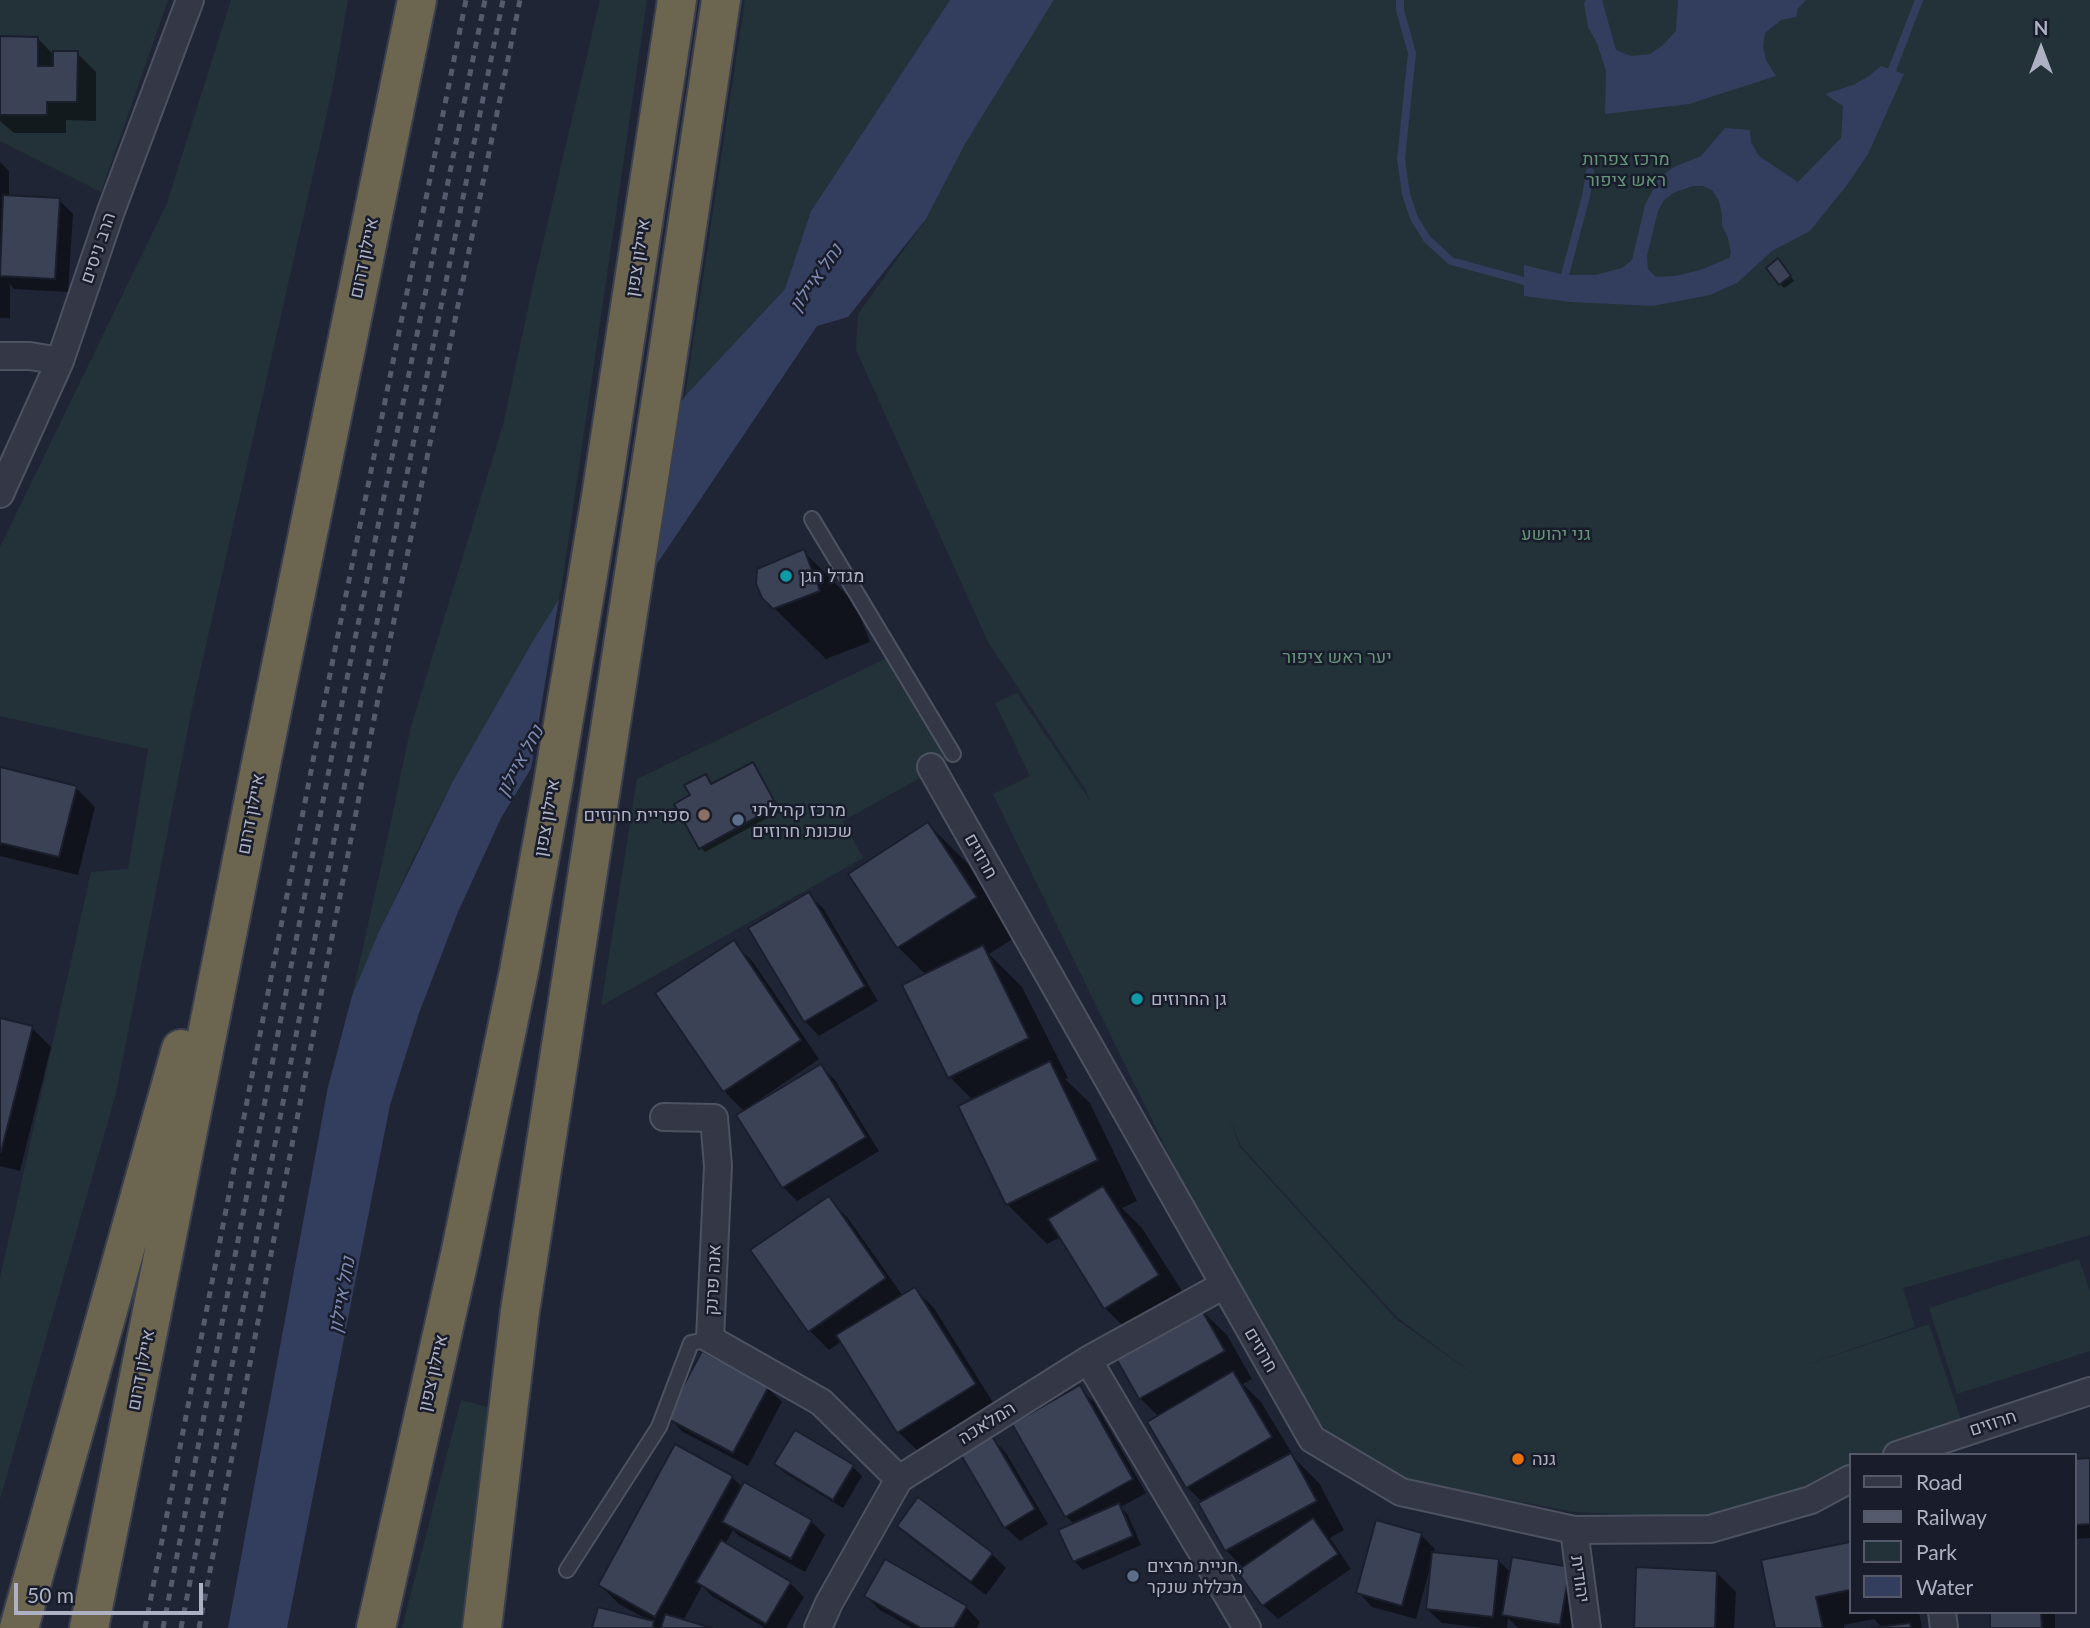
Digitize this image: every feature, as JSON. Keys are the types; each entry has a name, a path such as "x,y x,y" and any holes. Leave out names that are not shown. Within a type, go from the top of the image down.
{"highway":[{"name":"איילון דרום","path":"89,1628 417,0"},
{"name":"איילון צפון","path":"376,1628 460,1255 519,971 601,497 677,0"},
{"path":"659,115 683,0"},
{"path":"482,1628 520,1311 720,0"},
{"path":"19,1628 263,754"}],"street":[{"name":"הרב ניסים","path":"0,494 60,361 111,211 190,0"},
{"path":"0,356 30,356 60,361"},
{"name":"חרוזים","path":"942,761 1224,1285 1312,1439 1401,1492 1574,1530 1710,1529 1811,1500 1848,1480"},
{"name":"אנה פרנק","path":"664,1117 714,1118 718,1166 710,1339 821,1402 899,1479"},
{"name":"המלאכה","path":"818,1628 828,1603 899,1479 1088,1360 1224,1285"},
{"path":"1088,1360 1247,1628"},
{"name":"חרוזים","path":"1901,1453 2090,1391"},
{"name":"יהודית","path":"1574,1530 1587,1628"}],"lane":[{"path":"812,519 942,761"},
{"path":"567,1570 659,1427 691,1343 710,1339"}],"green space":[{"path":"0,0 168,0 101,192 0,141"},
{"path":"231,0 348,0 332,91 194,698 116,1093 0,1499 0,1278 91,872 128,869 148,749 0,716 0,547 167,203"},
{"path":"600,0 647,0 560,597 453,781 410,865 352,996 410,730 503,425"},
{"path":"745,0 950,0 811,211 785,289 685,396"},
{"name":"גני יהושע","path":"1054,0 2090,0 2090,1235 1903,1288 1915,1327 1794,1369 1929,1324 1963,1426 1889,1453 1848,1453 1848,1472 1803,1494 1711,1518 1575,1512 1408,1481 1338,1442 1308,1410 1231,1282 993,794 1030,776 995,703 1017,693 1091,802 988,642 856,350 858,314 926,219 965,144","holes":["1229,1118 1241,1146 1398,1318 1479,1378 1397,1320 1240,1147"]},
{"path":"897,653 950,761 843,821 863,858 601,1006 637,779"},
{"path":"2079,1259 2090,1292 2090,1351 1957,1394 1929,1308"},
{"path":"461,1400 494,1409 467,1628 402,1628"}],"water":[{"name":"נחל איילון","path":"950,0 1054,0 965,144 926,219 848,317 817,326 638,592 501,818 458,912 419,1013 390,1105 287,1628 228,1628 328,1087 352,996 378,934 453,781 533,641 685,396 785,289 811,211"},
{"path":"1586,0 1602,0 1616,50 1631,56 1650,54 1676,31 1678,0 1806,0 1798,8 1796,17 1781,20 1765,33 1763,46 1766,60 1776,76 1689,104 1605,114 1606,71 1597,43 1588,27 1584,3"},
{"path":"1881,66 1904,74 1868,154 1810,231 1772,251 1737,283 1710,295 1653,306 1571,302 1524,296 1524,265 1565,275 1595,275 1622,268 1632,260 1645,205 1659,178 1674,167 1701,156 1725,128 1750,130 1751,142 1759,156 1798,182 1841,138 1843,106 1825,94 1853,85","holes":["1693,186 1712,190 1719,201 1722,225 1731,253 1729,258 1700,270 1656,277 1648,269 1647,256 1658,211 1664,200 1673,193"]}],"pier":[{"path":"667,419 637,600 530,775 560,592"}],"building":[{"path":"0,36 38,37 38,66 53,66 53,51 78,51 77,102 47,102 47,115 0,115"},
{"path":"3,195 60,198 55,279 0,276"},
{"path":"1778,258 1791,276 1779,285 1766,268"},
{"name":"מגדל הגן","path":"804,549 820,591 773,609 762,598 756,584 757,569"},
{"path":"753,762 777,806 699,849 674,804 690,795 684,785 706,774 711,784"},
{"path":"0,767 77,786 59,857 0,843"},
{"path":"928,822 977,897 897,948 848,874"},
{"path":"809,892 865,986 804,1022 748,928"},
{"path":"734,940 801,1040 723,1092 655,993"},
{"path":"983,945 1029,1038 948,1078 902,985"},
{"path":"0,1018 33,1026 1,1152 0,1152"},
{"path":"1050,1061 1098,1160 1006,1205 958,1106"},
{"path":"821,1064 866,1137 782,1188 736,1115"},
{"path":"1103,1186 1159,1275 1104,1309 1048,1219"},
{"path":"829,1196 886,1278 808,1332 750,1250"},
{"path":"915,1287 976,1384 897,1433 836,1335"},
{"path":"1199,1305 1225,1351 1139,1399 1113,1353"},
{"path":"702,1351 769,1386 733,1453 666,1418"},
{"path":"1233,1371 1272,1437 1186,1488 1147,1422"},
{"path":"1080,1385 1133,1479 1065,1517 1012,1424"},
{"path":"795,1430 854,1465 833,1500 774,1464"},
{"path":"992,1436 1035,1509 1004,1528 961,1455"},
{"path":"675,1444 733,1476 655,1617 598,1585"},
{"path":"1291,1453 1317,1501 1225,1551 1198,1503"},
{"path":"2090,1458 2090,1524 2076,1525 2076,1459"},
{"path":"744,1482 812,1520 791,1559 722,1522"},
{"path":"918,1497 993,1553 971,1582 897,1526"},
{"path":"1119,1503 1133,1536 1073,1562 1058,1530"},
{"path":"1313,1518 1338,1554 1262,1606 1237,1571"},
{"path":"1376,1520 1422,1533 1402,1606 1356,1593"},
{"path":"721,1540 791,1582 766,1624 696,1582"},
{"path":"1848,1542 1848,1590 1816,1597 1823,1628 1775,1628 1761,1560"},
{"path":"1432,1552 1499,1559 1493,1617 1426,1609"},
{"path":"1512,1557 1570,1567 1560,1625 1502,1615"},
{"path":"885,1559 967,1606 954,1628 921,1628 864,1596"},
{"path":"1636,1567 1717,1571 1715,1628 1634,1628"},
{"path":"598,1607 654,1621 653,1628 592,1628"},
{"path":"665,1614 712,1628 661,1628"},
{"path":"1990,1614 2041,1614 2042,1628 1990,1628"},
{"path":"1910,1623 1911,1628 1871,1628"}],"waterway":[{"path":"1400,0 1400,10 1412,53 1401,159 1406,194 1414,218 1427,239 1451,261 1524,281"},
{"path":"1892,70 1919,0"},
{"path":"1565,275 1590,172"}],"railway":[{"path":"145,1628 324,704 466,0"},
{"path":"163,1628 341,708 485,0"},
{"path":"181,1628 359,711 503,0"},
{"path":"199,1628 375,714 520,0"}],"place":[{"name":"מגדל הגן","path":"786,576"},
{"name":"ספריית חרוזים","path":"704,815"},
{"name":"מרכז קהילתי שכונת חרוזים","path":"738,820"},
{"name":"גן החרוזים","path":"1137,999"},
{"name":"גנה","path":"1518,1459"},
{"name":"חניית מרצים, מכללת שנקר","path":"1133,1576"}],"park label":[{"name":"מרכז צפרות ראש ציפור","path":"1626,169"},
{"name":"יער ראש ציפור","path":"1337,657"}]}
